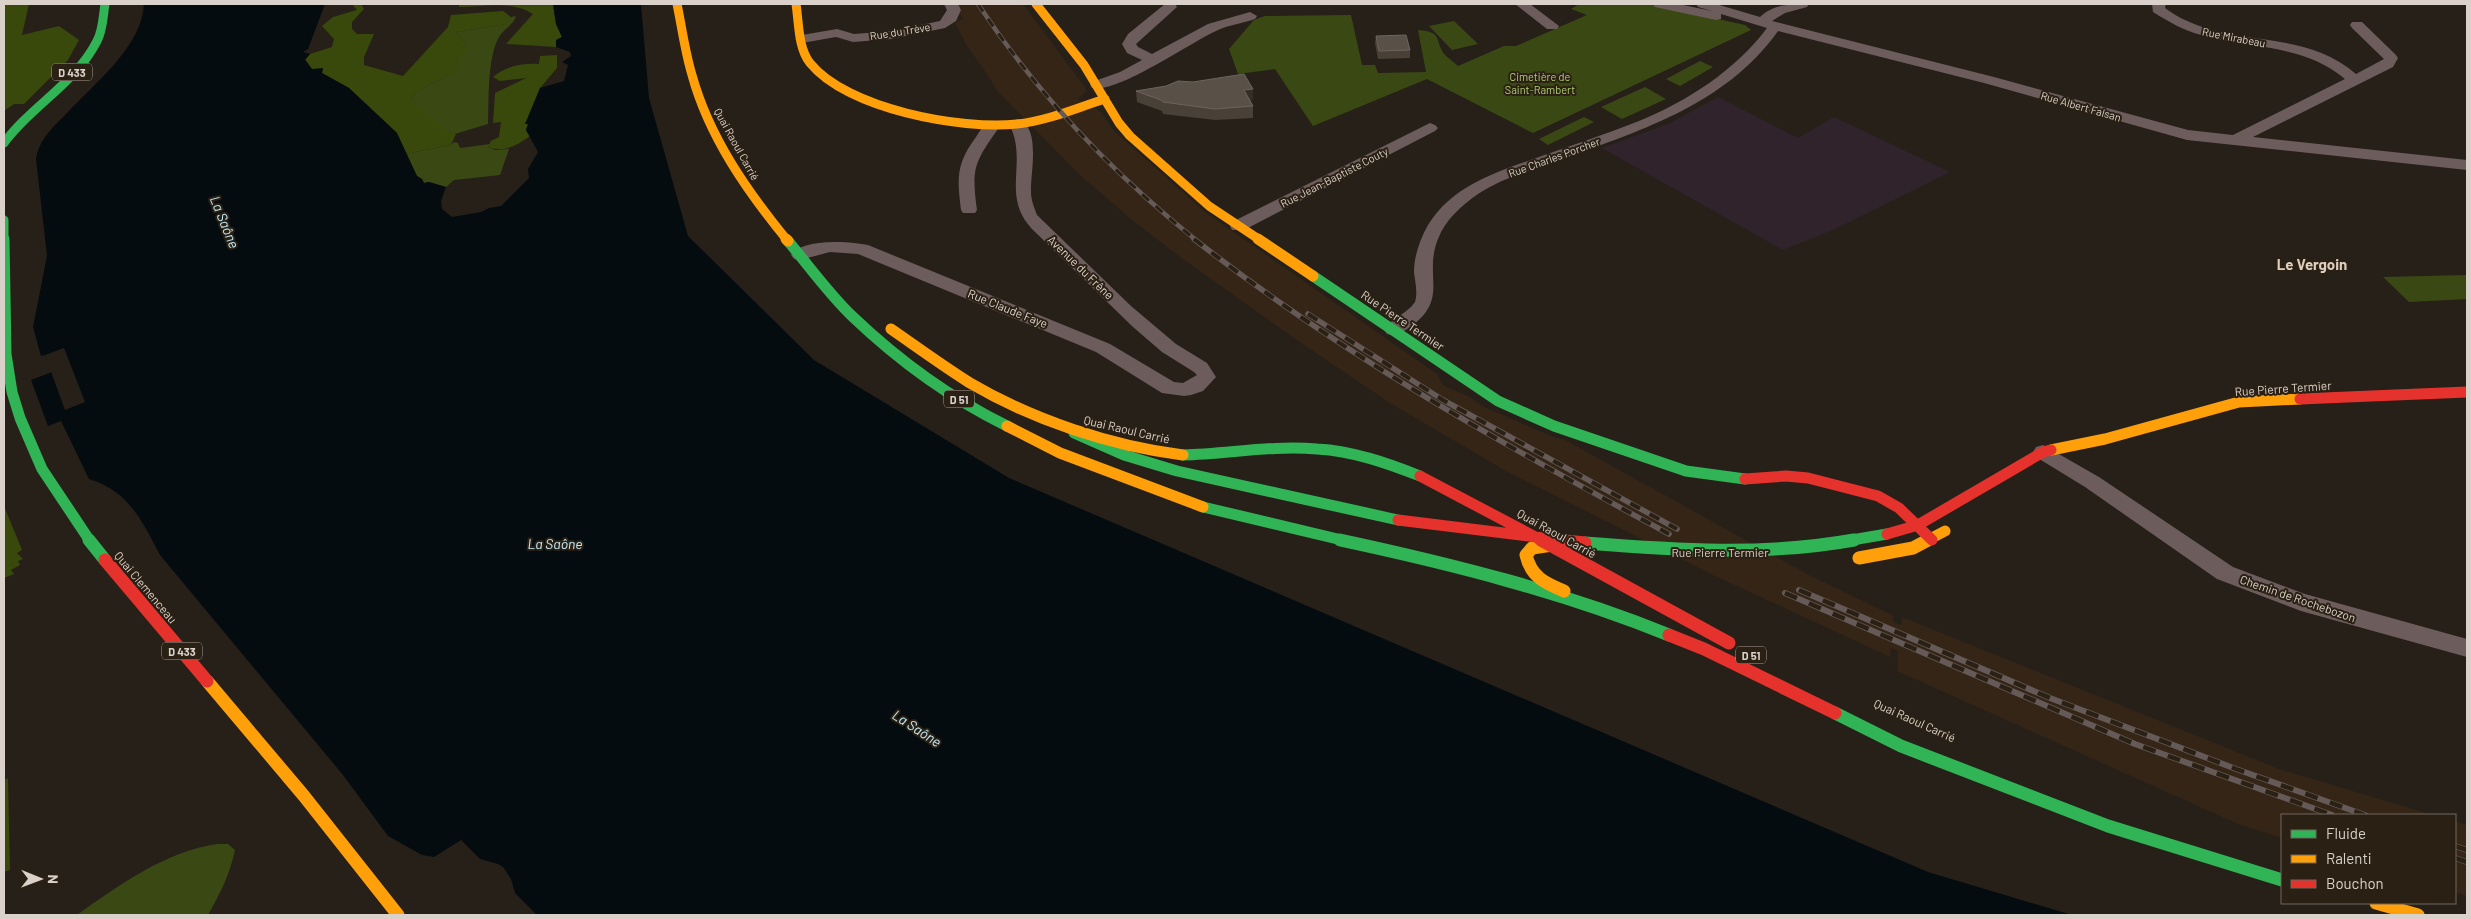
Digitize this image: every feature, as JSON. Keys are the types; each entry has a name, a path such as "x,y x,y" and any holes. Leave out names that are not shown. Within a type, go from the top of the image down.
{"main road":[{"name":"D 433","path":"4,143 16,126 80,65 94,48 98,39 105,4"},
{"name":"Quai Raoul Carrié","path":"677,4 692,75 705,113 731,163 757,204 818,274 850,315 888,349 928,379 983,414 1060,453 1189,504 1256,522 1456,566 1533,588 1663,632 1704,649 1901,746 2108,826 2281,880"},
{"path":"796,4 802,39 810,63 831,82 845,90 884,106 964,123 992,126 1022,123 1105,98"},
{"name":"Rue Pierre Termier","path":"1036,4 1084,65 1130,136 1209,206 1498,401 1554,426 1686,471 1712,477 1736,479 1786,476 1808,478 1851,488 1885,500 1900,508 1932,540"},
{"path":"4,130 16,126"},
{"name":"Quai Clemenceau","path":"4,220 10,381 15,400 46,474 62,504 75,524 304,796 398,915"},
{"name":"Quai Raoul Carrié","path":"818,274 856,302"},
{"name":"Quai Raoul Carrié","path":"885,325 945,365 1004,399 1059,426 1107,441 1167,454 1228,454 1282,448 1324,448 1363,456 1407,470 1444,487 1743,650"},
{"name":"Rue Pierre Termier","path":"1059,426 1090,442 1127,456 1210,470 1410,522 1581,542 1666,548 1778,549 1816,547 1879,537 1918,525 2049,462 2105,439 2239,402 2467,392"},
{"name":"Rue Pierre Termier","path":"2049,462 2105,439"},
{"path":"1130,481 1215,495 1210,470 1228,454"},
{"name":"Rue Pierre Termier","path":"1851,488 1870,505"},
{"path":"1887,521 1913,548"},
{"path":"1849,559 1875,557 1913,548 1932,540 1955,525"},
{"name":"Rue Pierre Termier","path":"1521,555 1532,548 1581,542"},
{"path":"1603,562 1521,555 1527,569 1536,579 1663,632"},
{"path":"2005,773 2040,787"},
{"path":"2236,853 2281,869"},
{"path":"2380,904 2418,915"}],"street":[{"name":"Rue du Trève","path":"802,39 837,33 853,38 891,35 945,24 951,18 954,10 950,4"},
{"path":"1517,4 1552,26"},
{"path":"1660,4 1731,20 1762,22 1774,12 1802,4"},
{"name":"Rue Albert Falsan","path":"1703,4 1762,22 1989,80 2187,135 2467,165"},
{"name":"Rue Mirabeau","path":"2160,4 2158,9 2170,20 2194,29 2321,55 2385,65"},
{"path":"1153,60 1132,50 1129,44 1133,37 1170,7"},
{"path":"1097,85 1125,75 1213,27 1250,16"},
{"name":"Rue Charles Porcher","path":"1393,330 1418,312 1425,300 1422,270 1425,249 1432,230 1450,206 1469,191 1492,179 1645,124 1684,106 1715,85 1765,40 1762,22"},
{"path":"2234,141 2385,65 2390,58 2357,25"},
{"name":"Rue Mirabeau","path":"2321,55 2344,66 2355,80"},
{"name":"Avenue du Frêne","path":"1022,123 1027,145 1022,194 1029,215 1070,258 1137,321 1171,350 1204,369 1207,377"},
{"path":"968,210 965,166 969,155 992,126"},
{"name":"Rue Jean-Baptiste Couty","path":"1238,226 1430,128"},
{"name":"Rue Claude Faye","path":"800,255 826,246 844,245 862,249 1103,348 1169,388 1184,390 1196,386 1207,377"},
{"name":"Chemin de Rochebozon","path":"2049,462 2092,482 2226,573 2301,602 2467,648"}],"shaded area":[{"path":"955,4 1023,4 1087,90 1078,99 1101,112 1113,130 1205,212 1437,374 1443,385 1470,397 1482,406 1551,436 1565,440 1807,574 1894,616 1893,622 1901,625 1902,617 2279,769 2430,814 2281,814 2281,838 2238,824 1897,671 1898,651 1891,648 1890,657 1713,575 1506,471 1390,403 1301,343 1180,257 1132,220 1079,174 997,91 967,46 955,23 963,19"},
{"path":"1718,97 1798,138 1834,117 1950,172 1833,230 1783,250 1602,148 1668,124"},
{"path":"2456,821 2467,825 2467,896 2456,892"}],"green space":[{"path":"4,4 29,4 22,35 59,26 79,40 68,60 24,104 14,104 4,111"},
{"path":"352,4 361,4 364,9 352,22 352,29 357,34 374,34 364,57 364,65 403,76 448,27 451,15 503,11 511,17 507,24 456,32 465,42 468,52 456,59 462,64 449,75 416,93 411,99 446,130 456,134 451,145 405,154 397,133 349,88 322,73 323,69 312,69 305,59 310,54 332,47 334,39 322,26 333,17 357,10"},
{"path":"459,4 553,4 556,24 562,37 556,40 556,47 506,44 533,14 516,7 459,7"},
{"name":"Cimetière de Saint-Rambert","path":"1579,4 1649,4 1745,25 1751,30 1533,133 1427,79 1313,126 1275,69 1238,74 1229,49 1254,20 1265,16 1351,15 1362,65 1375,65 1378,73 1426,72 1418,30 1435,35 1445,55 1458,66 1504,46 1516,46 1587,15 1571,9"},
{"path":"516,16 499,37 492,56 489,80 488,124 448,136 411,99 422,89 449,75 461,64 456,59 465,42 456,32 506,24 511,17"},
{"path":"1454,21 1478,44 1452,50 1429,26"},
{"path":"557,55 557,68 540,88 526,124 528,124 526,130 530,136 510,148 494,149 488,147 491,141 499,137 501,122 493,123 495,93 526,78 500,81 493,77 503,70 515,66 539,64 540,56"},
{"path":"1700,61 1713,67 1680,86 1666,79"},
{"path":"1645,87 1666,99 1622,119 1601,107"},
{"path":"1584,117 1594,122 1548,145 1539,139"},
{"path":"454,142 458,143 460,148 490,144 488,147 495,150 509,149 500,175 454,180 446,187 429,182 424,183 417,176 405,154 451,145"},
{"path":"2467,275 2467,299 2409,302 2383,277"},
{"path":"4,506 22,550 17,553 23,559 18,561 20,565 11,570 14,574 4,578"},
{"path":"8,778 10,870 4,872 4,780"},
{"path":"218,844 228,844 235,850 224,884 208,915 77,915 109,892 144,871 180,854"}],"water":[{"name":"La Saône","path":"144,4 325,4 308,49 303,52 310,54 305,60 312,69 323,68 322,73 349,88 397,133 417,176 424,183 429,182 446,187 441,201 442,209 452,217 501,206 529,178 528,169 538,152 526,130 528,124 525,124 540,88 564,81 568,65 562,62 571,56 570,52 556,47 556,40 562,37 556,24 553,4 641,4 649,98 688,236 814,360 1009,478 1928,872 2072,915 537,915 515,893 511,879 503,867 480,859 461,840 434,857 422,855 388,836 343,775 160,555 133,509 114,491 103,484 89,479 61,421 48,426 31,380 52,372 45,355 41,356 33,327 47,256 36,159 43,140 51,130 102,78 126,50 141,20"}],"pier":[{"path":"64,348 85,402 65,410 45,355"}],"building":[{"path":"1406,35 1410,50 1379,51 1376,36"},
{"path":"1244,74 1253,89 1244,90 1253,106 1215,109 1163,102 1136,91 1166,86 1178,81 1193,82"}],"railway":[{"path":"978,4 1025,70 1078,131 1135,187 1196,240"},
{"path":"1194,239 1307,322 1425,397 1546,467 1669,534"},
{"path":"1308,314 1443,400 1677,529"},
{"path":"1799,590 2050,698 2236,769 2362,814"},
{"path":"1785,593 2135,744 2329,814"},
{"path":"2456,846 2467,850"},
{"path":"2456,858 2467,862"}],"traffic: fast":[{"path":"4,143 14,129 65,81 88,56 99,37 105,4"},
{"path":"4,220 6,354 12,392 30,444 42,469 56,493 105,560"},
{"path":"788,241 851,315 889,349 928,379 983,414 1007,426"},
{"path":"1313,276 1498,401 1554,426 1686,471 1745,479"},
{"path":"1074,433 1124,455 1177,471 1398,520"},
{"path":"1183,455 1286,448 1332,450 1362,456 1420,476"},
{"path":"1203,507 1424,558 1509,580 1591,605 1669,635"},
{"path":"1585,543 1660,548 1774,548 1850,541 1887,534"},
{"path":"1835,713 1901,746 2108,826 2281,880"}],"traffic: slow":[{"path":"677,4 692,76 719,143 744,184 788,241"},
{"path":"796,4 802,42 806,57 810,63 826,79 876,104 937,120 994,125 1017,124 1039,120 1105,99"},
{"path":"1036,4 1084,65 1119,123 1130,136 1209,206 1313,276"},
{"path":"891,329 971,383 1058,425 1085,434 1158,452 1183,455"},
{"path":"2051,450 2105,439 2239,402 2300,399"},
{"path":"1007,426 1060,453 1203,507"},
{"path":"1859,558 1913,548 1945,531"},
{"path":"1559,544 1532,548 1526,555 1530,569 1539,579 1564,591"},
{"path":"207,681 304,796 398,915"},
{"path":"2380,904 2418,915"}],"traffic: jam":[{"path":"2300,399 2467,392"},
{"path":"1887,534 1918,525 2043,452 2051,450"},
{"path":"1420,476 1444,487 1729,643"},
{"path":"1745,479 1786,476 1808,478 1878,496 1899,508 1932,540"},
{"path":"1398,520 1585,543"},
{"path":"105,560 207,681"},
{"path":"1669,635 1704,649 1835,713"}],"district":[{"name":"Le Vergoin","path":"2312,264"}]}
